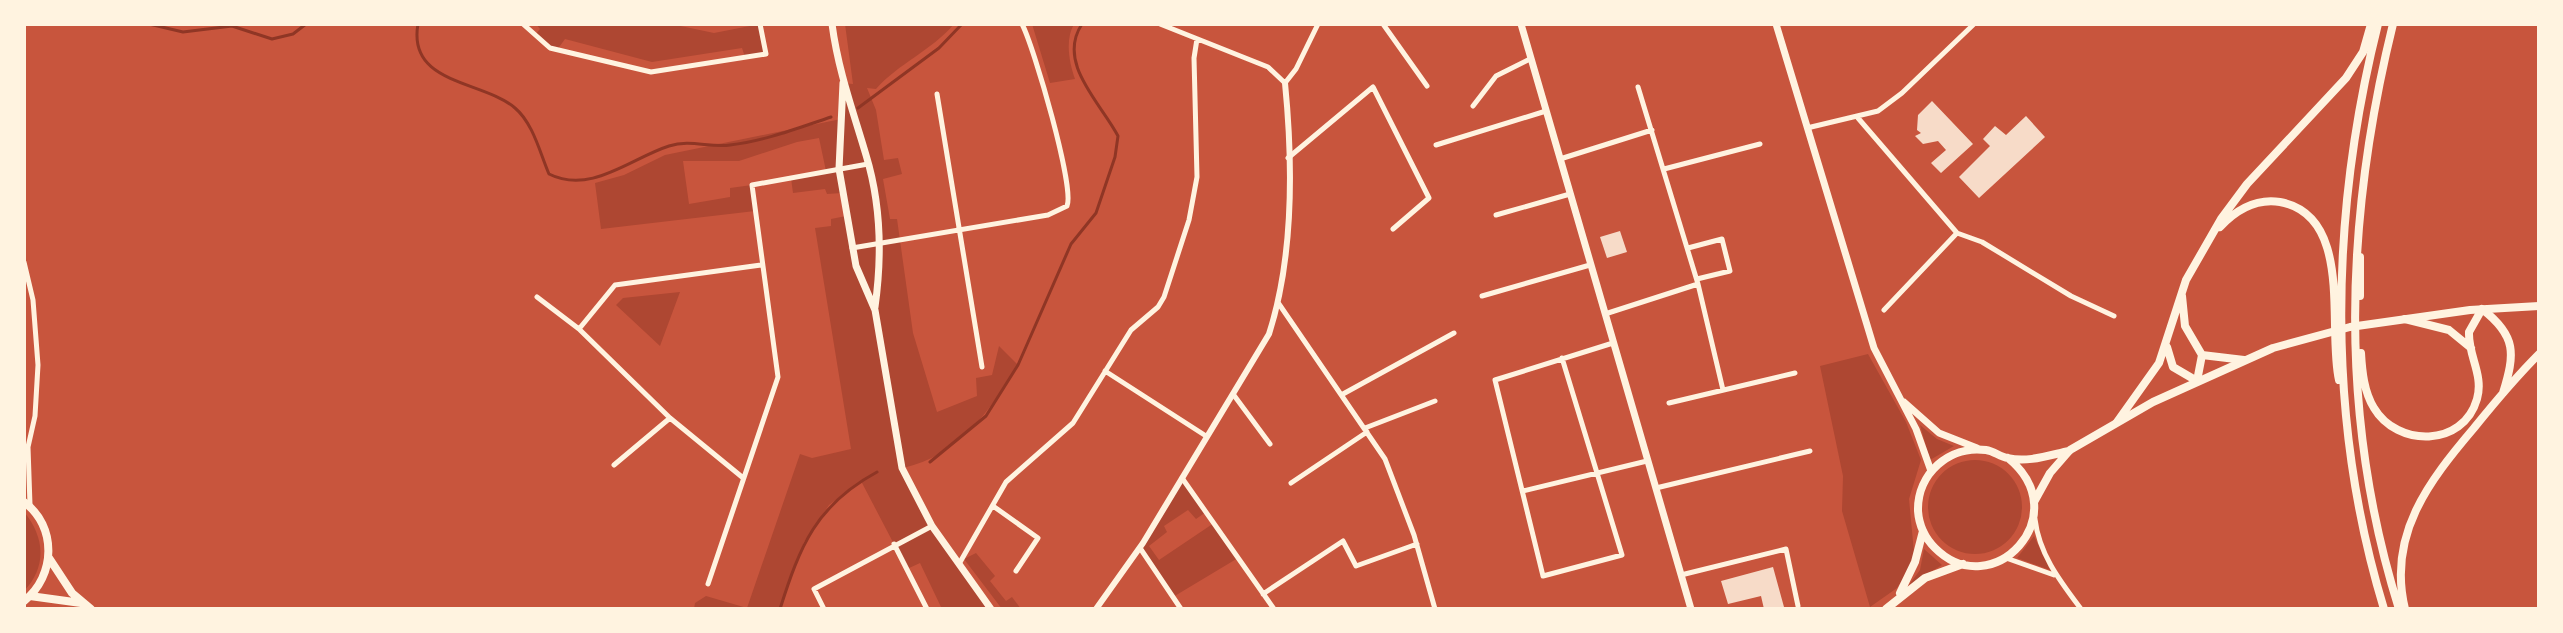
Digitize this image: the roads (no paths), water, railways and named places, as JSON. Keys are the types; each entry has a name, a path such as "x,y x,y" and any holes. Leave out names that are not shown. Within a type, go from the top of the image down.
{"main road":[{"path":"832,24 843,83 868,164 880,243 875,310 902,468 932,526 991,609"},
{"path":"1776,24 1874,348 1918,433 1931,471"},
{"path":"2117,422 2147,384 2167,346 2182,292 2208,239 2247,184 2346,78 2363,52 2371,24"},
{"path":"2343,392 2342,254 2359,111 2378,24"},
{"path":"2393,24 2372,114 2356,223 2357,394 2368,475 2399,609"},
{"path":"1521,25 1689,609"},
{"path":"843,83 839,169 852,248 875,310"},
{"path":"2208,239 2236,213 2256,203 2283,203 2308,217 2322,235 2330,259 2336,363 2354,475 2384,609"},
{"path":"2356,223 2363,375 2373,406 2390,425 2422,438 2442,434 2462,423 2472,410 2479,390 2478,369 2471,349 2471,326 2482,309"},
{"path":"2182,292 2184,322 2202,355 2197,381"},
{"path":"1899,396 1935,430 2008,458 2042,457 2070,450 2117,422 2244,360 2325,332 2482,309 2539,306"},
{"path":"2482,309 2503,328 2510,343 2511,363 2503,393"},
{"path":"2405,319 2449,330 2471,349"},
{"path":"2167,346 2173,367 2197,381"},
{"path":"2405,609 2400,563 2411,517 2442,465 2539,354"},
{"path":"2202,355 2244,360"},
{"path":"1898,596 1915,562 1923,531 1918,500 1931,471 1954,454 1983,450"},
{"path":"2034,502 2050,473 2070,450"},
{"path":"1886,609 1898,596 1931,575 1963,564 1992,564 2006,558 2025,540 2034,515 2034,502 2026,477 2008,458"},
{"path":"27,504 45,530 49,558 46,572 27,598"},
{"path":"1923,531 1939,552 1963,564"},
{"path":"49,558 82,603 91,609"},
{"path":"27,598 82,603"}],"street":[{"path":"523,24 550,48 651,72 766,54 760,24"},
{"path":"852,248 1060,212 1071,197 1022,24"},
{"path":"1160,24 1268,67 1285,83"},
{"path":"1096,609 1140,548 1269,334 1279,304 1287,217 1285,83 1296,69 1318,24"},
{"path":"1383,24 1427,86"},
{"path":"1807,128 1878,111 1902,93 1974,24"},
{"path":"959,564 1006,482 1073,423 1131,330 1158,307 1189,220 1197,177 1194,58 1197,39"},
{"path":"1473,106 1496,76 1530,59"},
{"path":"1287,159 1373,87 1429,198 1393,229"},
{"path":"1638,87 1698,282 1723,390"},
{"path":"937,94 982,367"},
{"path":"1436,145 1546,111"},
{"path":"1858,118 1957,233 1982,242 2071,296 2114,316"},
{"path":"1560,159 1652,130"},
{"path":"1664,169 1760,144"},
{"path":"708,584 778,377 752,185 868,164"},
{"path":"1496,215 1570,194"},
{"path":"1884,310 1957,233"},
{"path":"1605,314 1730,271 1722,239 1688,248"},
{"path":"24,262 33,300 38,365 35,416 26,450 27,504"},
{"path":"579,329 615,285 761,265"},
{"path":"1482,296 1590,265"},
{"path":"537,297 579,329 670,418 742,477"},
{"path":"1279,304 1385,459 1417,544 1435,609"},
{"path":"1342,395 1454,333"},
{"path":"1562,358 1622,555 1543,576 1495,380 1562,358 1613,343"},
{"path":"1105,371 1206,436"},
{"path":"1669,403 1795,373"},
{"path":"1233,394 1270,444"},
{"path":"1291,483 1366,430 1435,401"},
{"path":"614,465 670,418"},
{"path":"1656,488 1810,451"},
{"path":"1523,491 1647,461"},
{"path":"1182,478 1274,609"},
{"path":"993,506 1038,538 1016,571"},
{"path":"2034,515 2040,543 2056,576 2081,609"},
{"path":"824,609 814,589 932,526"},
{"path":"1263,594 1343,541 1356,566 1417,544"},
{"path":"894,544 927,609"},
{"path":"1140,548 1181,609"},
{"path":"1681,575 1786,549 1798,606"},
{"path":"2006,558 2056,576"}],"waterway":[{"path":"149,24 183,32 232,26 272,39 293,34 306,24"},
{"path":"418,24 418,44 424,59 435,70 515,108 531,130 549,174 565,179 595,178 677,144 722,146 743,143 831,117"},
{"path":"858,108 939,48 962,24"},
{"path":"930,462 986,416 1018,365 1071,244 1096,213 1115,157 1118,136 1077,68 1075,39 1082,24"},
{"path":"780,609 795,566 813,529 839,498 877,472"}]}
